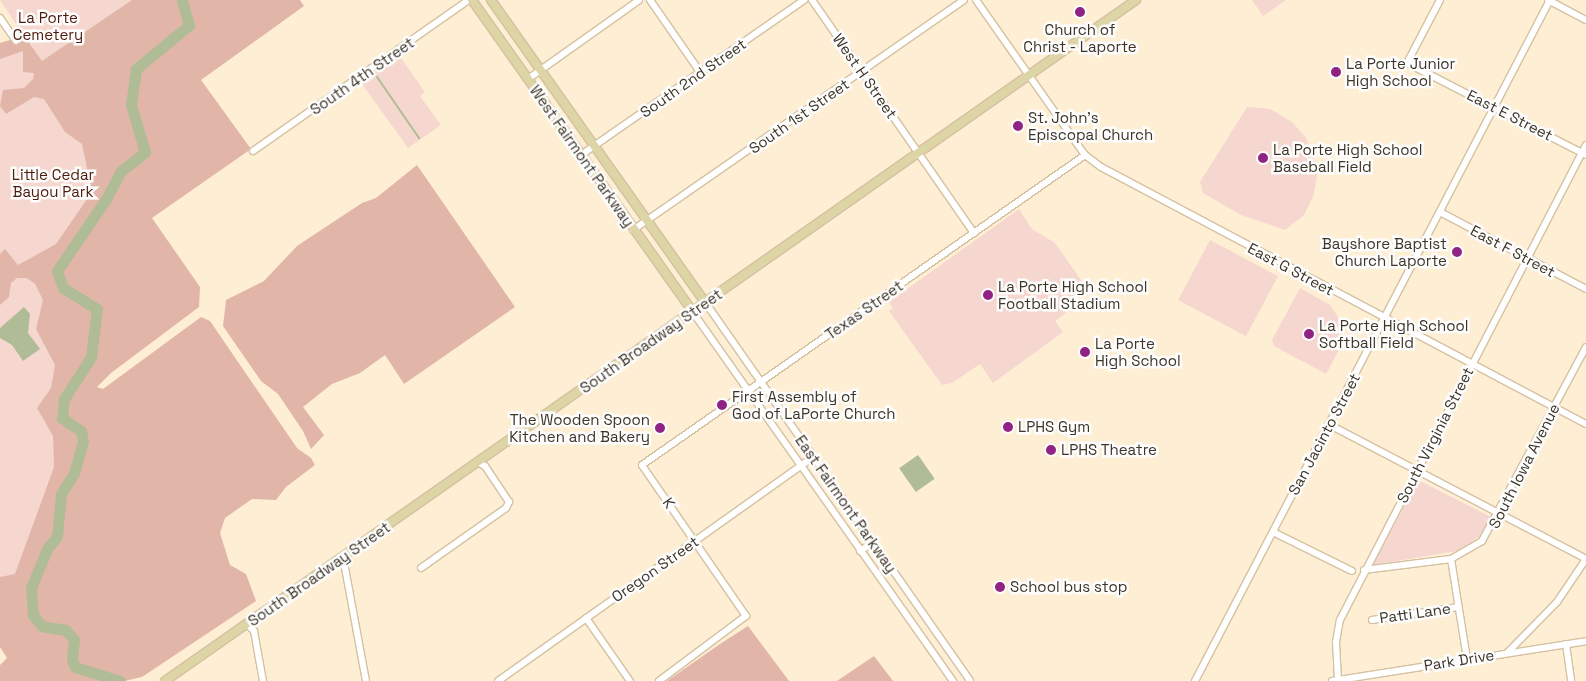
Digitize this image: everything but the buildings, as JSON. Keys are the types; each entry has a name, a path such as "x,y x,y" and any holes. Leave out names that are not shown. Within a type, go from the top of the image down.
{"main road":[{"name":"West Fairmont Parkway","path":"471,0 692,311"},
{"name":"West Fairmont Parkway","path":"491,0 705,302"},
{"name":"South Broadway Street","path":"165,681 479,463 692,311 1136,0"},
{"path":"661,268 674,259"}],"street":[{"name":"South 4th Street","path":"253,151 471,0"},
{"path":"528,79 639,0"},
{"path":"650,0 700,72"},
{"name":"South 2nd Street","path":"582,155 804,0"},
{"name":"West H Street","path":"812,0 974,233"},
{"name":"South 1st Street","path":"633,230 964,0"},
{"name":"East G Street","path":"976,0 1085,155 1121,180 1586,424"},
{"name":"East E Street","path":"1440,0 1407,63 1584,154"},
{"path":"1549,0 1586,20"},
{"name":"San Jacinto Street","path":"1195,681 1330,425 1549,0"},
{"path":"0,18 16,41"},
{"name":"South Virginia Street","path":"1335,680 1336,642 1340,620 1364,570 1527,258 1584,154 1586,144"},
{"name":"Texas Street","path":"642,465 1085,155"},
{"name":"East F Street","path":"1440,212 1586,289"},
{"name":"East Fairmont Parkway","path":"705,302 970,681"},
{"name":"East Fairmont Parkway","path":"692,311 860,551 954,681"},
{"name":"South Iowa Avenue","path":"1450,559 1482,541 1500,514 1586,347"},
{"path":"1330,425 1586,559 1557,602 1507,653"},
{"name":"Oregon Street","path":"498,681 812,457"},
{"path":"421,568 506,508 510,502 485,466 479,463"},
{"name":"K","path":"642,465 746,616 659,681"},
{"path":"1273,532 1352,571"},
{"path":"860,551 874,542"},
{"path":"343,557 366,681"},
{"path":"1364,570 1450,559 1467,659"},
{"name":"Patti Lane","path":"1372,620 1458,607"},
{"path":"586,618 630,681"},
{"path":"247,624 256,639 263,681"},
{"name":"Park Drive","path":"1335,680 1586,641"},
{"path":"1566,644 1571,681"}],"green space":[{"name":"Little Cedar Bayou Park","path":"0,0 151,0 105,152 81,431 0,610 0,43 24,36"},
{"path":"1252,0 1286,0 1263,16"},
{"path":"399,55 425,92 420,96 441,125 408,148 362,84 362,79"},
{"name":"La Porte High School Baseball Field","path":"1247,107 1270,109 1292,122 1307,139 1318,171 1313,197 1304,215 1285,230 1241,215 1203,193 1200,182"},
{"name":"La Porte High School Football Stadium","path":"1019,209 1032,229 1055,243 1086,287 1062,305 1066,313 1055,321 1063,332 993,383 980,364 952,383 942,385 889,311 893,308 889,302"},
{"path":"1210,240 1278,276 1246,336 1178,300"},
{"name":"La Porte High School Softball Field","path":"1300,288 1330,305 1342,323 1340,348 1326,374 1274,346 1272,340"},
{"path":"1418,480 1493,518 1486,531 1462,550 1373,565"}],"shaded area":[{"path":"132,0 300,0 304,6 201,80 251,149 152,218 200,287 199,307 111,373 97,387 103,389 201,317 210,321 297,448 311,458 315,465 286,487 276,500 252,499 225,518 220,533 230,565 246,574 256,601 142,677 124,681 0,681 0,665 7,658 0,647 0,577 15,574 54,467 53,436 37,408 51,388 55,365 36,329 43,300 35,284 27,278 17,278 11,283 9,297 0,305 0,254 5,249 18,265 56,244 92,192 82,144 65,132 44,99 34,97 6,114 0,106 3,90 24,88 33,79 34,73 23,72 23,51 0,59 0,43 24,36 42,61"},
{"path":"417,165 515,307 404,384 385,355 360,373 332,384 303,407 324,435 311,449 303,431 278,394 261,381 223,326 226,300 264,281 297,246 362,203 376,198"},
{"path":"24,307 30,314 28,333 40,349 23,361 12,345 0,338 0,328"},
{"path":"918,455 935,479 916,492 899,468"},
{"path":"748,626 789,681 667,681 720,644"},
{"path":"874,656 893,681 837,681"}],"waterway":[{"path":"120,681 75,667 72,659 74,640 66,630 42,626 33,615 31,588 47,549 57,536 61,494 74,473 83,442 81,431 62,418 64,399 91,357 97,309 63,288 57,271 106,199 121,171 145,152 131,105 136,69 189,25 182,0"},
{"path":"375,74 419,138"}],"place":[{"name":"Church of Christ - Laporte","path":"1080,12"},
{"name":"La Porte Junior High School","path":"1336,72"},
{"name":"St. John's Episcopal Church","path":"1018,126"},
{"name":"La Porte High School Baseball Field","path":"1263,158"},
{"name":"Bayshore Baptist Church Laporte","path":"1457,252"},
{"name":"La Porte High School Football Stadium","path":"988,295"},
{"name":"La Porte High School Softball Field","path":"1309,334"},
{"name":"La Porte High School","path":"1085,352"},
{"name":"First Assembly of God of LaPorte Church","path":"722,405"},
{"name":"LPHS Gym","path":"1008,427"},
{"name":"The Wooden Spoon Kitchen and Bakery","path":"660,428"},
{"name":"LPHS Theatre","path":"1051,450"},
{"name":"School bus stop","path":"1000,587"}],"park label":[{"name":"La Porte Cemetery","path":"48,26"}]}
